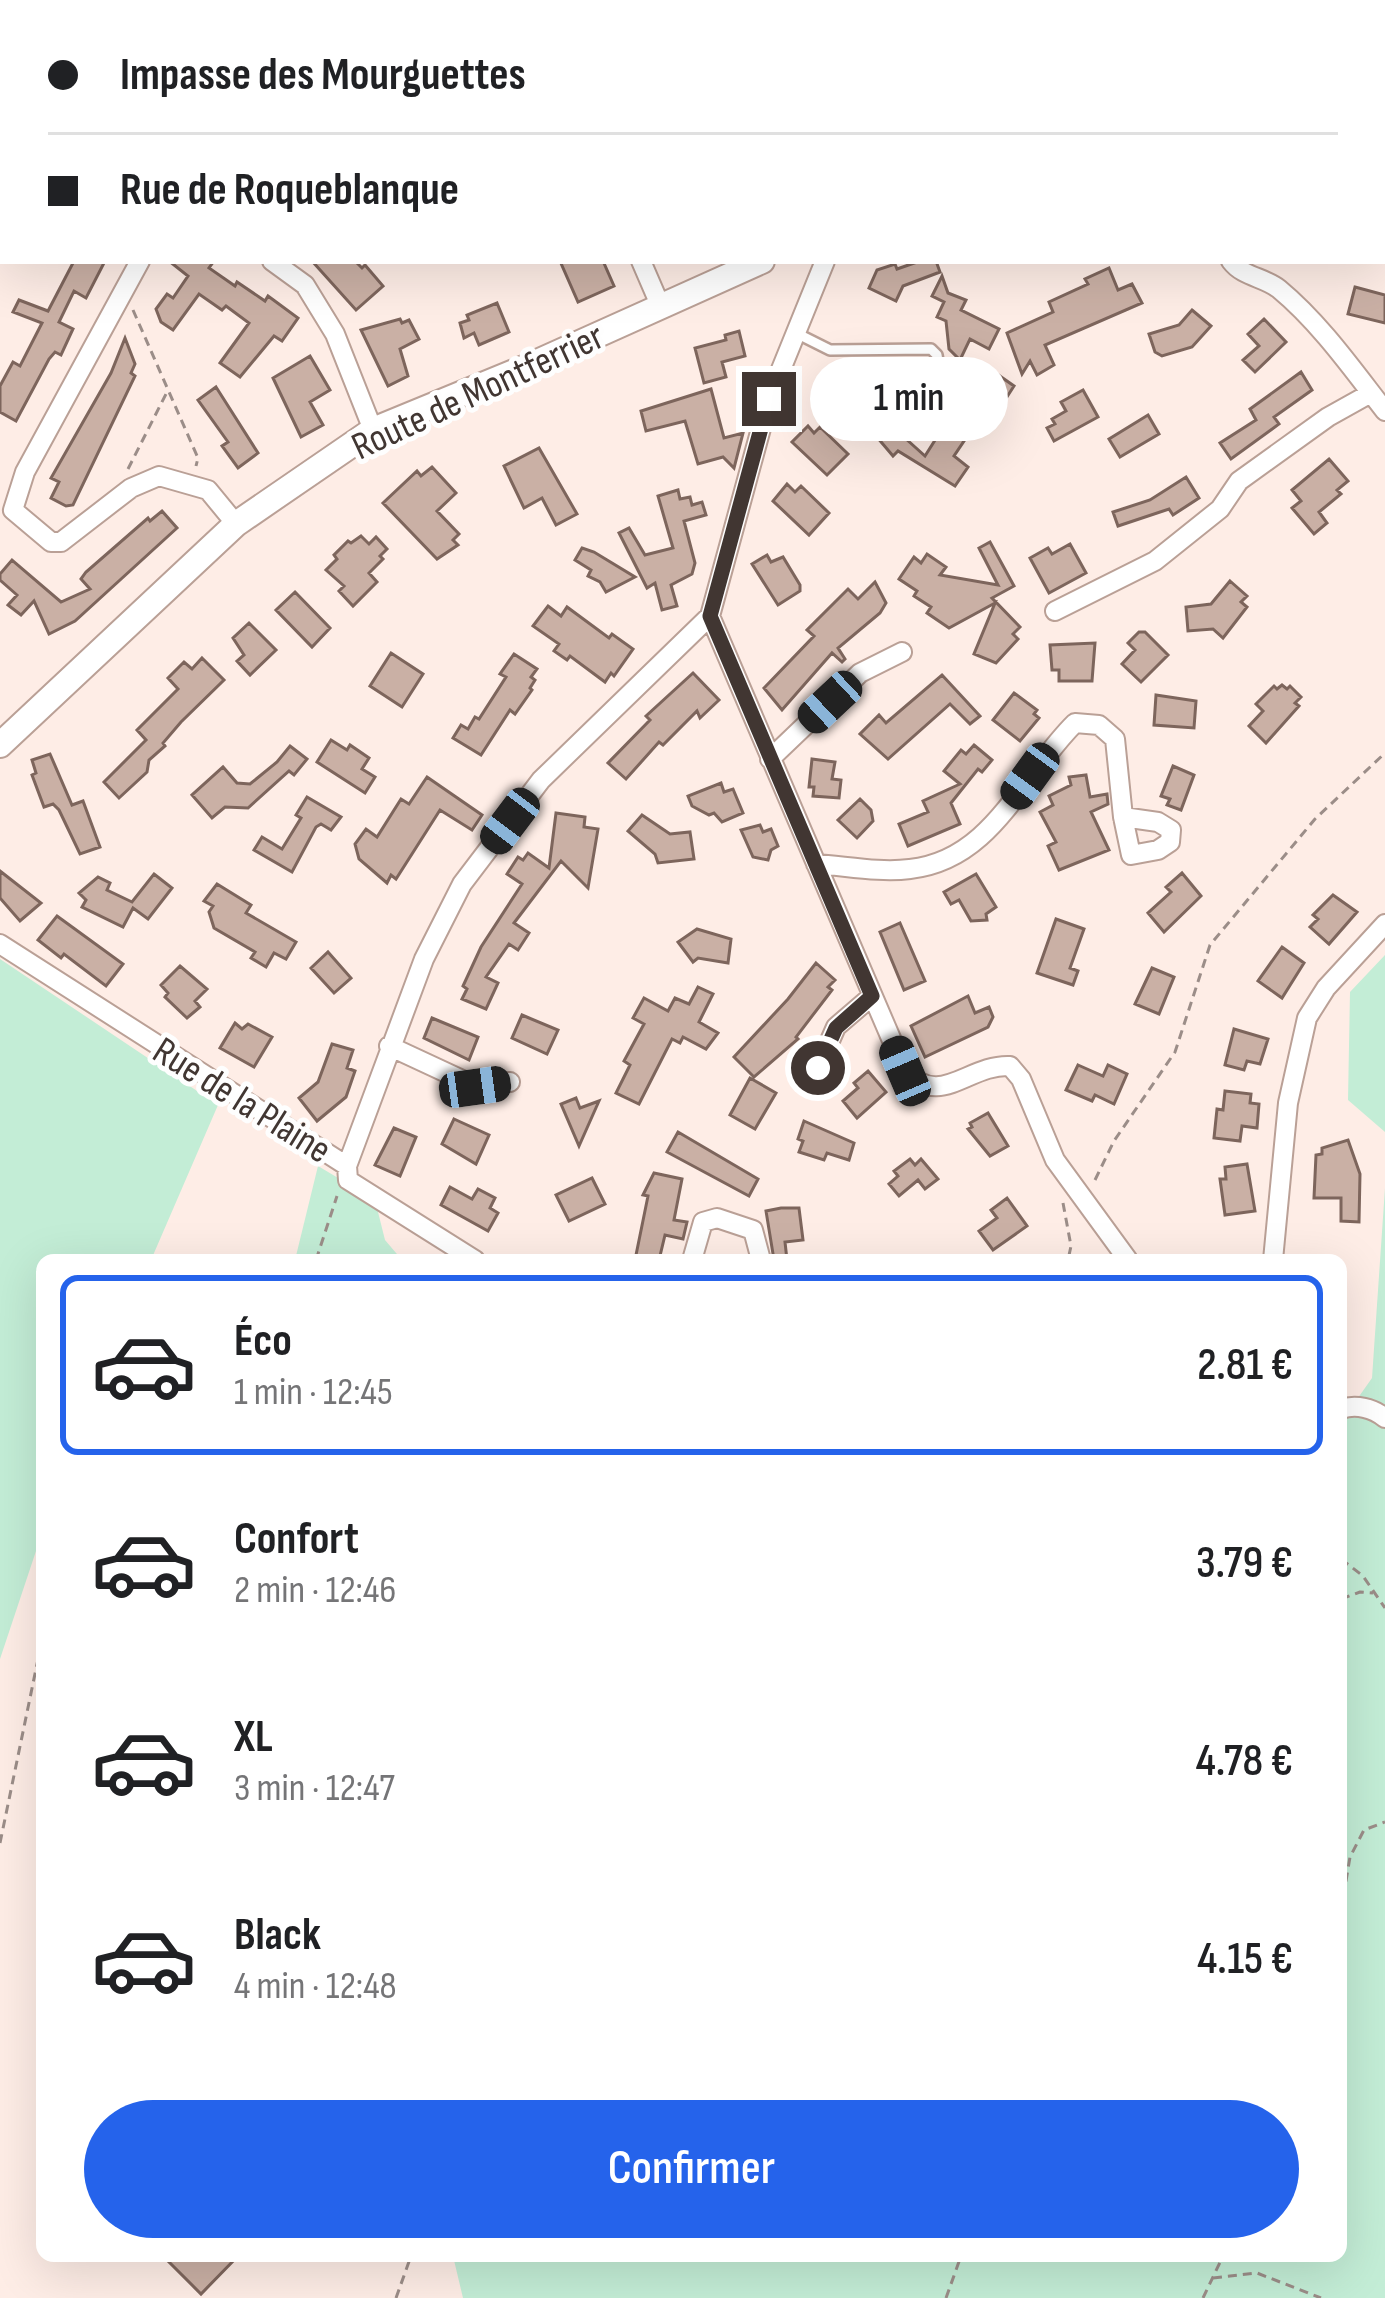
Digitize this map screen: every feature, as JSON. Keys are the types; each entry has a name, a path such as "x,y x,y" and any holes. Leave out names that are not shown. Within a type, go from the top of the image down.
{"street":[{"path":"138,264 25,472 13,510 51,542 62,542 131,488 159,476 208,490 236,524"},
{"path":"276,264 305,285 335,334 373,430"},
{"path":"642,264 660,305"},
{"name":"Route de Montferrier","path":"0,745 236,524 373,430 755,264"},
{"path":"347,1166 424,959 462,884 541,780 710,616 769,399 824,264"},
{"path":"1233,264 1277,287 1341,355 1385,411"},
{"path":"1055,611 1155,561 1220,509 1239,481 1254,469 1371,393"},
{"path":"710,616 905,1071 917,1084 929,1088 947,1086 993,1065 1010,1066 1021,1078 1054,1160 1123,1254"},
{"path":"770,759 860,673 902,652"},
{"path":"816,864 907,870 947,862 987,834 1051,746 1075,723 1099,725 1115,740 1123,817"},
{"path":"1275,1254 1288,1103 1307,1018 1326,988 1385,924"},
{"name":"Rue de la Plaine","path":"0,944 347,1166 348,1180 465,1254"},
{"path":"818,1068 836,1028 872,996"},
{"path":"389,1046 475,1087 510,1082"},
{"path":"694,1254 703,1222 717,1218 753,1230 759,1254"},
{"path":"1347,1407 1376,1411 1385,1418"}],"lane":[{"path":"796,333 830,350 931,349 937,355 946,407"}],"path":[{"path":"124,289 198,458 190,485"},
{"path":"131,488 126,473 168,390"},
{"path":"1084,1203 1114,1141 1175,1052 1210,945 1315,819 1385,753"},
{"path":"318,1254 347,1166"},
{"path":"1063,1203 1070,1254"},
{"path":"1347,1563 1364,1576 1385,1608"},
{"path":"1347,1597 1375,1593"},
{"path":"0,1844 36,1669"},
{"path":"1347,1875 1364,1830 1385,1822"},
{"path":"396,2298 409,2262"},
{"path":"946,2298 959,2262"},
{"path":"1203,2298 1220,2262"},
{"path":"1213,2278 1257,2273 1321,2298"}],"green space":[{"path":"1385,955 1385,1132 1348,1100 1350,992"},
{"path":"0,959 218,1105 154,1254 36,1254 36,1551 0,1659"},
{"path":"318,1166 375,1200 385,1240 397,1254 296,1254"},
{"path":"1385,1188 1385,2298 463,2298 454,2262 1347,2262 1347,1413 1372,1378"}],"building":[{"path":"72,264 103,264 86,298 74,291 59,322 73,329 61,355 55,352 49,359 16,421 0,412 0,386 13,362 20,366 42,323 13,312 19,300 48,311"},
{"path":"173,264 212,264 209,268 235,286 237,282 265,301 268,296 298,318 282,341 274,336 240,377 220,363 249,323 226,306 222,310 199,294 173,330 161,322 156,309 167,294 173,298 188,276"},
{"path":"315,264 365,265 383,286 356,310"},
{"path":"561,264 604,264 614,286 578,302"},
{"path":"895,264 897,269 937,264 940,272 903,286 896,301 869,288 877,270"},
{"path":"1109,268 1118,290 1132,284 1142,303 1045,345 1054,365 1037,375 1030,361 1022,374 1007,333 1053,312 1049,302"},
{"path":"942,276 948,293 966,300 961,310 999,329 989,349 970,339 960,360 949,349 946,321 937,317 944,302 932,296"},
{"path":"1355,287 1385,295 1385,323 1348,314"},
{"path":"497,303 509,332 479,345 474,333 464,338 460,323 469,320 467,315"},
{"path":"1192,310 1211,326 1192,347 1162,356 1155,352 1149,334 1179,325"},
{"path":"400,319 402,323 409,320 419,339 400,349 408,376 388,386 361,330"},
{"path":"1264,319 1286,342 1255,372 1243,360 1259,346 1248,334"},
{"path":"739,331 745,356 722,362 726,377 704,383 695,348 726,340 725,335"},
{"path":"125,338 135,376 73,505 66,506 51,498 59,482 51,478 111,373"},
{"path":"310,356 330,390 310,402 323,425 301,437 273,378"},
{"path":"1301,372 1312,390 1274,417 1279,424 1231,459 1220,443 1256,420 1250,409"},
{"path":"900,374 927,394 895,429 925,456 944,426 964,441 954,456 968,467 955,486 898,451 893,456 860,417"},
{"path":"997,374 1014,386 987,428 982,425 976,434 962,425"},
{"path":"216,387 258,453 238,468 222,446 228,442 198,400"},
{"path":"711,389 724,438 743,433 734,468 723,457 698,464 685,421 646,431 641,411"},
{"path":"1083,390 1098,417 1054,441 1047,428 1066,411 1061,402"},
{"path":"1148,415 1159,434 1120,457 1109,439"},
{"path":"808,426 814,433 820,427 848,454 827,475 792,442"},
{"path":"539,448 577,514 556,525 542,498 524,508 504,466"},
{"path":"1329,459 1348,481 1337,490 1341,494 1319,512 1327,523 1314,534 1292,508 1301,501 1292,490"},
{"path":"432,467 456,493 437,511 459,534 453,540 458,545 437,559 383,503 417,471 421,476"},
{"path":"1186,477 1199,498 1173,515 1169,509 1118,526 1113,512 1150,500"},
{"path":"787,484 795,492 801,486 829,513 809,535 773,501"},
{"path":"678,490 680,499 690,497 692,505 702,502 706,515 684,521 695,563 692,574 671,585 677,606 662,610 655,583 647,588 619,533 629,528 645,555 673,548 658,496"},
{"path":"162,511 177,528 75,621 49,634 34,601 21,615 8,605 17,595 0,580 0,574 12,560 61,602 90,589 81,579 86,572"},
{"path":"361,536 369,544 376,537 387,549 369,573 377,582 353,606 339,591 344,586 326,570 348,541"},
{"path":"990,542 1014,586 992,598 1020,627 1013,634 1018,639 996,663 974,654 995,603 949,628 927,613 931,607 899,579 914,557 921,563 927,554 946,567 940,575 998,585 979,548"},
{"path":"1070,544 1086,573 1049,593 1030,558"},
{"path":"582,548 635,577 606,592 588,576 591,570 575,560"},
{"path":"767,555 771,562 783,557 800,585 800,591 778,605 752,564"},
{"path":"1230,581 1247,596 1241,602 1247,607 1223,638 1213,629 1188,631 1186,607 1211,604"},
{"path":"875,582 886,603 880,613 838,648 845,659 842,662 832,653 782,710 764,688 814,636 807,630 848,589 858,599"},
{"path":"295,592 330,628 312,647 276,610"},
{"path":"548,606 561,616 567,607 609,638 612,634 633,649 614,676 611,673 605,682 570,656 567,660 554,651 559,644 533,626"},
{"path":"249,623 276,650 250,675 237,661 244,655 233,638"},
{"path":"1145,632 1168,655 1141,682 1122,664 1135,650 1128,643"},
{"path":"1095,643 1092,681 1059,681 1059,670 1052,670 1050,645"},
{"path":"391,653 423,674 402,707 370,686"},
{"path":"514,654 537,669 531,677 535,680 532,690 515,714 510,710 481,755 453,738 461,725 468,729 475,717 479,719 506,677 500,674"},
{"path":"202,658 224,680 181,722 149,760 147,772 119,798 104,782 146,740 137,730 178,689 168,678 184,662 192,669"},
{"path":"693,673 719,700 700,718 697,711 663,745 659,742 626,779 608,763 650,720 646,716"},
{"path":"942,675 980,716 970,724 950,704 888,759 860,734 879,715 886,723"},
{"path":"1282,685 1301,697 1295,703 1299,706 1266,743 1249,726 1263,711 1256,704 1274,686"},
{"path":"1014,693 1037,710 1034,714 1039,718 1020,741 993,720"},
{"path":"1156,695 1196,701 1194,728 1154,725"},
{"path":"331,740 347,750 350,745 369,758 362,769 375,777 365,793 317,762"},
{"path":"974,745 992,760 982,772 978,769 951,803 960,824 908,846 899,824 928,812 923,801 960,784 944,771 961,750 966,754"},
{"path":"290,746 307,759 294,775 289,771 248,808 225,807 212,818 192,795 223,767 237,783 250,784"},
{"path":"50,754 72,805 83,801 100,847 80,854 59,810 53,804 44,807 32,775 36,773 32,760"},
{"path":"812,759 835,762 832,779 841,780 839,798 813,796 814,787 809,787"},
{"path":"1173,766 1194,775 1181,810 1167,805 1170,799 1161,796"},
{"path":"1086,775 1090,797 1107,794 1108,804 1091,812 1109,850 1059,870 1048,846 1056,842 1040,812 1053,805 1049,796 1071,785 1069,777"},
{"path":"427,777 482,815 472,830 440,810 396,879 391,875 387,883 359,859 355,844 366,829 377,837 401,799 409,804"},
{"path":"721,783 724,792 733,789 743,813 722,822 714,813 692,806 688,796"},
{"path":"307,797 341,817 331,830 321,824 316,827 292,872 254,850 262,837 282,849 301,818 296,815"},
{"path":"860,799 871,810 873,821 857,838 838,820"},
{"path":"556,813 585,817 584,827 598,829 588,888 561,861 514,923 529,933 518,950 509,944 486,977 498,983 486,1009 462,999 481,947 522,884 507,874 518,857 523,860 528,853 549,868"},
{"path":"642,815 670,834 690,832 694,859 658,863 655,854 628,831"},
{"path":"760,825 763,832 771,829 778,846 768,860 753,857 741,830"},
{"path":"0,871 41,903 20,921 0,898"},
{"path":"1182,873 1201,896 1164,932 1148,913 1171,892 1166,887"},
{"path":"154,874 172,888 148,919 133,908 123,927 82,907 86,900 79,893 98,877 110,883 107,890 132,902"},
{"path":"976,874 996,907 986,914 987,920 971,921 959,900 951,904 944,892"},
{"path":"217,884 251,905 246,913 296,942 286,959 274,953 266,967 251,958 255,952 214,928 209,912 213,906 204,901"},
{"path":"1333,895 1357,912 1329,944 1310,927 1318,919 1313,915"},
{"path":"57,916 123,964 106,986 38,940"},
{"path":"1056,919 1084,929 1070,968 1078,971 1073,985 1037,973"},
{"path":"900,923 925,981 904,990 880,932"},
{"path":"697,929 731,939 728,963 698,958 693,962 678,942"},
{"path":"1282,947 1304,963 1282,998 1258,981"},
{"path":"328,952 351,978 334,993 311,968"},
{"path":"816,963 835,980 828,987 832,990 798,1039 754,1077 734,1057"},
{"path":"180,966 207,989 195,1001 200,1007 187,1018 165,997 168,993 161,985"},
{"path":"1152,968 1174,977 1159,1014 1135,1004"},
{"path":"698,987 713,994 699,1022 718,1033 706,1049 683,1037 680,1043 672,1039 639,1104 616,1093 630,1065 624,1061 644,1024 633,1018 644,998 668,1011 675,998 689,1004"},
{"path":"968,996 975,1013 989,1007 993,1017 988,1027 925,1057 911,1026"},
{"path":"522,1015 558,1030 547,1054 512,1038"},
{"path":"432,1018 478,1037 469,1060 424,1038"},
{"path":"235,1023 242,1029 248,1024 272,1037 254,1067 220,1048"},
{"path":"1234,1029 1268,1039 1260,1064 1247,1061 1244,1070 1225,1065"},
{"path":"332,1044 353,1050 347,1068 355,1071 346,1097 317,1121 299,1098 318,1082"},
{"path":"1078,1065 1103,1076 1108,1065 1127,1074 1114,1104 1066,1090"},
{"path":"868,1071 886,1092 857,1118 843,1101"},
{"path":"750,1078 776,1093 755,1129 730,1115"},
{"path":"1225,1091 1251,1094 1250,1103 1259,1104 1257,1128 1242,1126 1240,1141 1214,1138 1217,1109 1223,1110"},
{"path":"576,1098 580,1108 599,1101 579,1146 561,1104"},
{"path":"988,1113 1008,1146 990,1156 968,1129"},
{"path":"454,1119 489,1135 476,1164 442,1144"},
{"path":"804,1121 854,1143 849,1160 827,1153 824,1160 799,1152"},
{"path":"394,1128 416,1137 400,1176 375,1165"},
{"path":"678,1132 758,1179 749,1196 667,1152"},
{"path":"1348,1140 1360,1174 1359,1222 1341,1221 1341,1198 1314,1198 1316,1155 1322,1154 1322,1148"},
{"path":"910,1159 915,1165 921,1159 938,1179 925,1189 918,1180 899,1196 889,1184 898,1176 894,1171"},
{"path":"1247,1164 1255,1211 1225,1215 1220,1179 1226,1179 1225,1167"},
{"path":"654,1173 682,1179 674,1220 687,1222 683,1239 665,1235 660,1254 636,1254 648,1196 643,1195"},
{"path":"592,1178 605,1204 569,1221 556,1195"},
{"path":"450,1187 472,1199 478,1189 495,1198 490,1208 498,1213 488,1231 441,1205"},
{"path":"1007,1198 1027,1226 993,1250 979,1231 997,1218 991,1210"},
{"path":"799,1208 803,1240 785,1242 786,1254 773,1254 766,1211"},
{"path":"169,2262 232,2262 201,2294"}],"route":[{"path":"769,399 710,616 872,996 836,1028 818,1068"}]}
